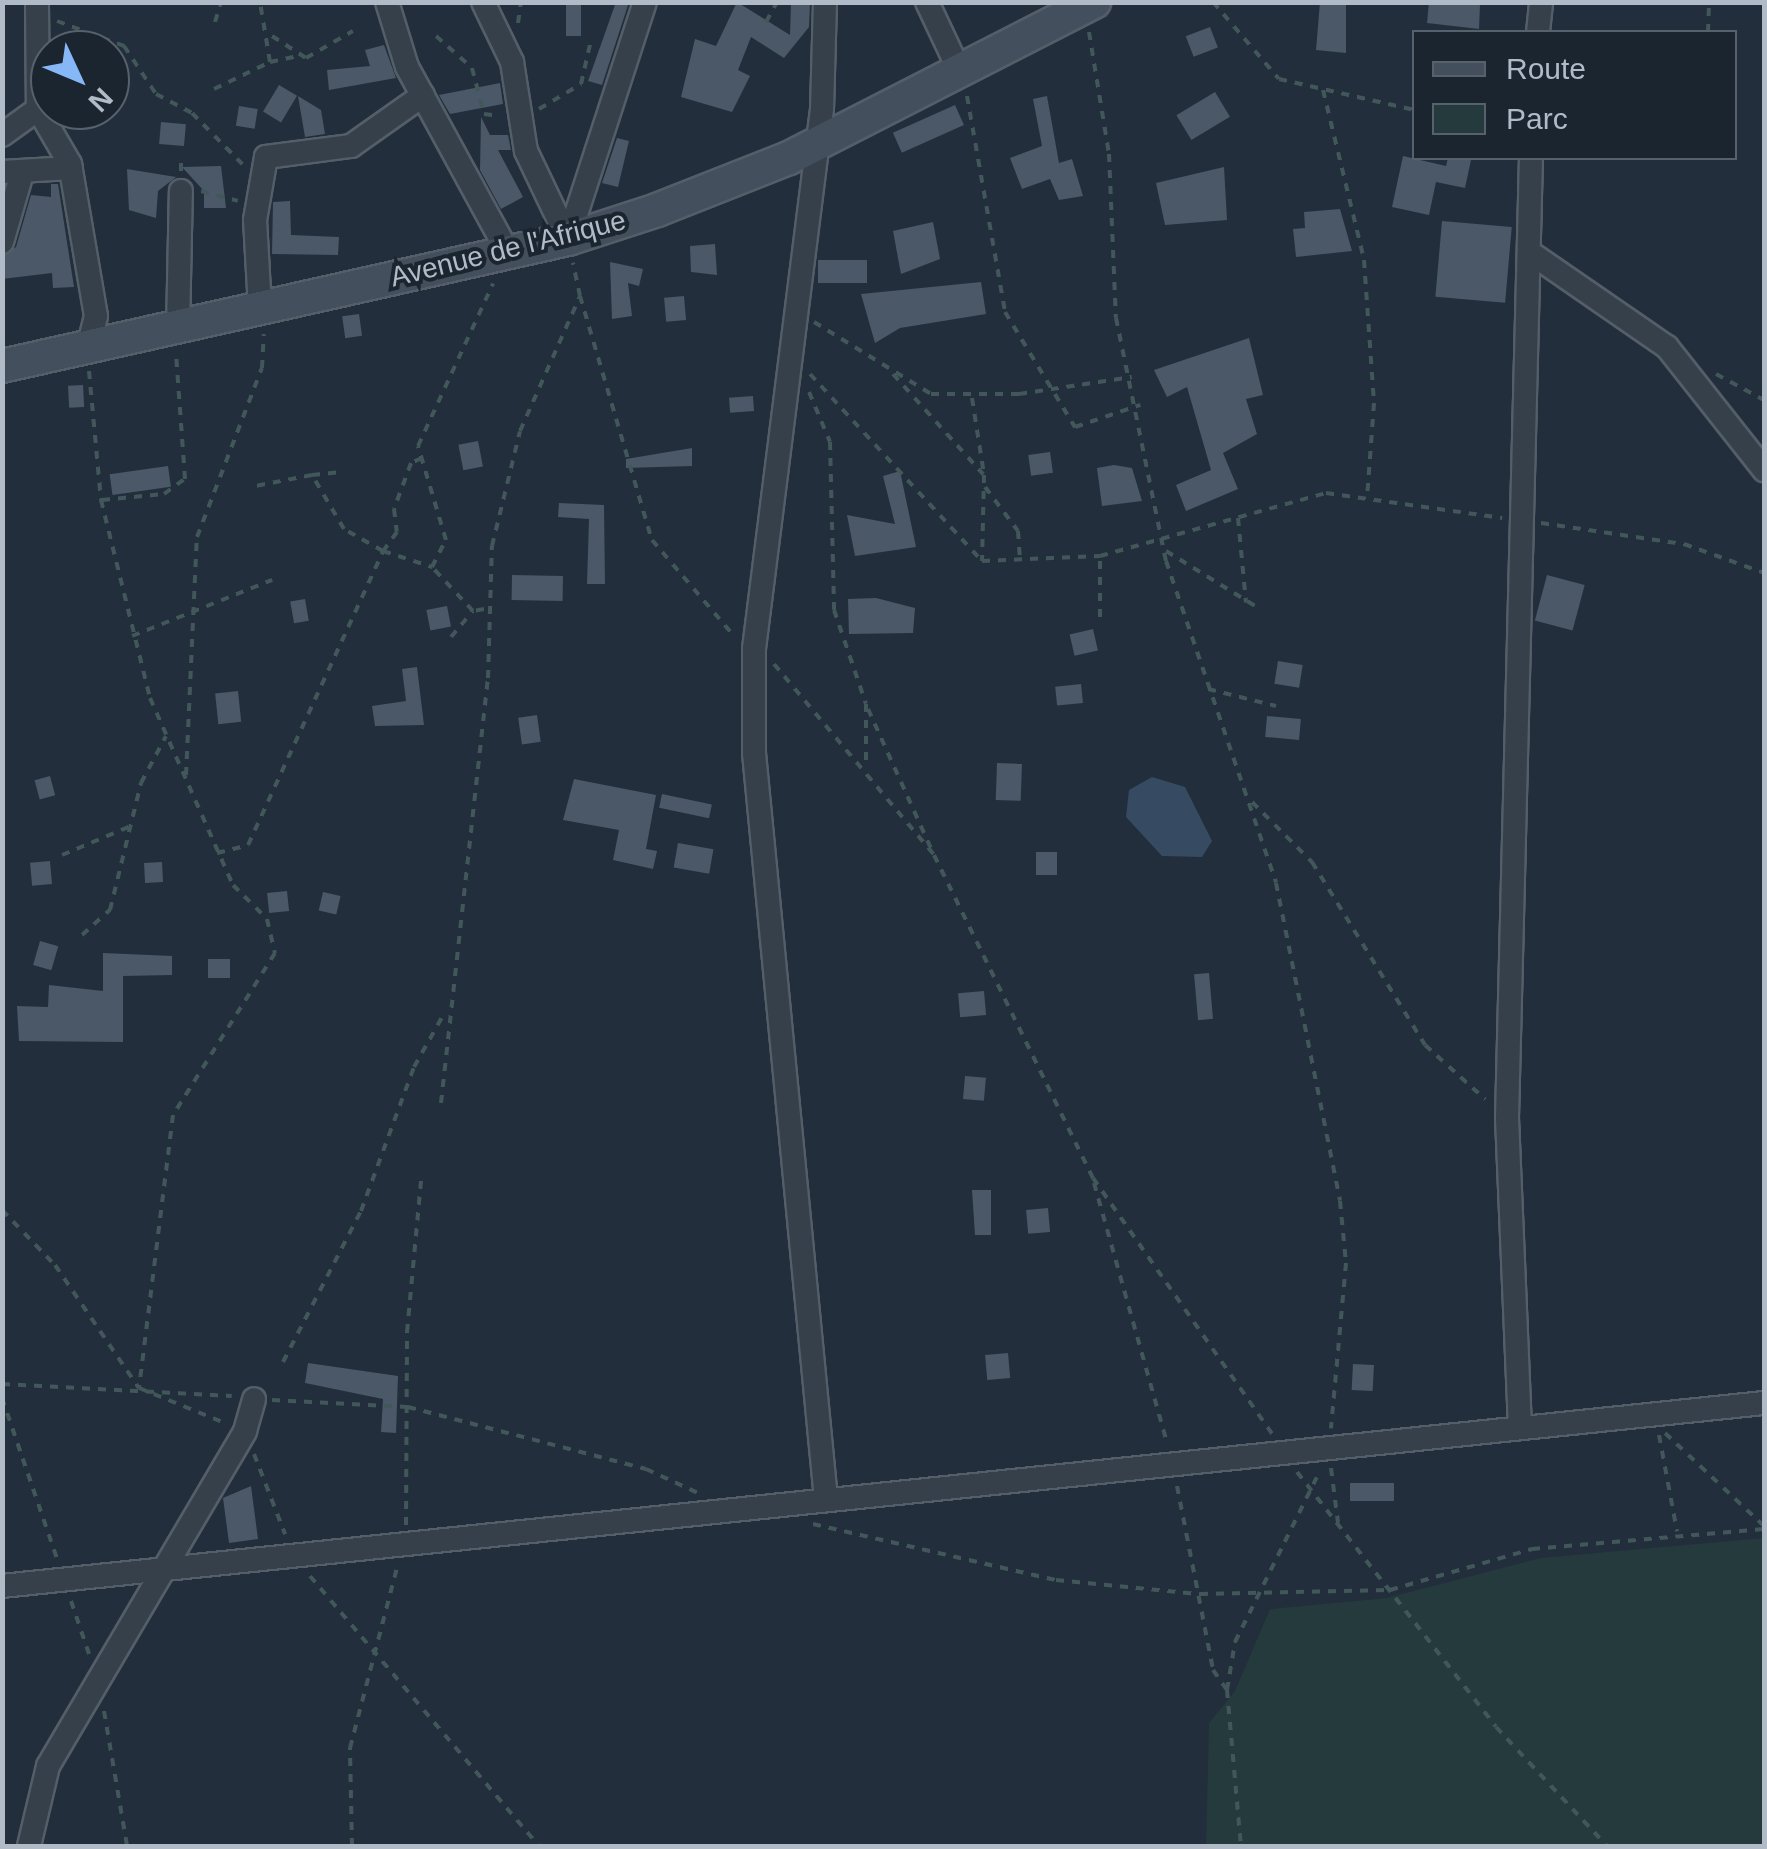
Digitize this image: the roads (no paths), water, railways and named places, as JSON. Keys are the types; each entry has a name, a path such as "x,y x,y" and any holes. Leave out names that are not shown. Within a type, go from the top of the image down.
{"main road":[{"name":"Avenue de l'Afrique","path":"2,366 88,351 568,239 814,146 1087,4"}],"street":[{"path":"387,2 423,95 508,252"},
{"path":"483,2 512,62 517,112 568,239"},
{"path":"568,239 645,2"},
{"path":"826,2 814,146 754,649 754,754 826,1500"},
{"path":"927,2 960,72"},
{"path":"1538,30 1540,2"},
{"path":"260,309 255,220 261,171 276,152 352,146 423,95"},
{"path":"2,135 30,115"},
{"path":"50,130 71,168 96,316 88,351"},
{"path":"1520,1428 1507,1118 1522,521 1534,256 1531,160"},
{"path":"2,242 12,172 71,168"},
{"path":"178,329 181,191"},
{"path":"1534,256 1667,347 1764,470"},
{"path":"29,1846 48,1766 168,1569 245,1432 254,1398"},
{"path":"2,1586 1764,1403"}],"water":[{"path":"1152,777 1185,787 1212,841 1202,857 1162,856 1126,817 1129,790"}]}
